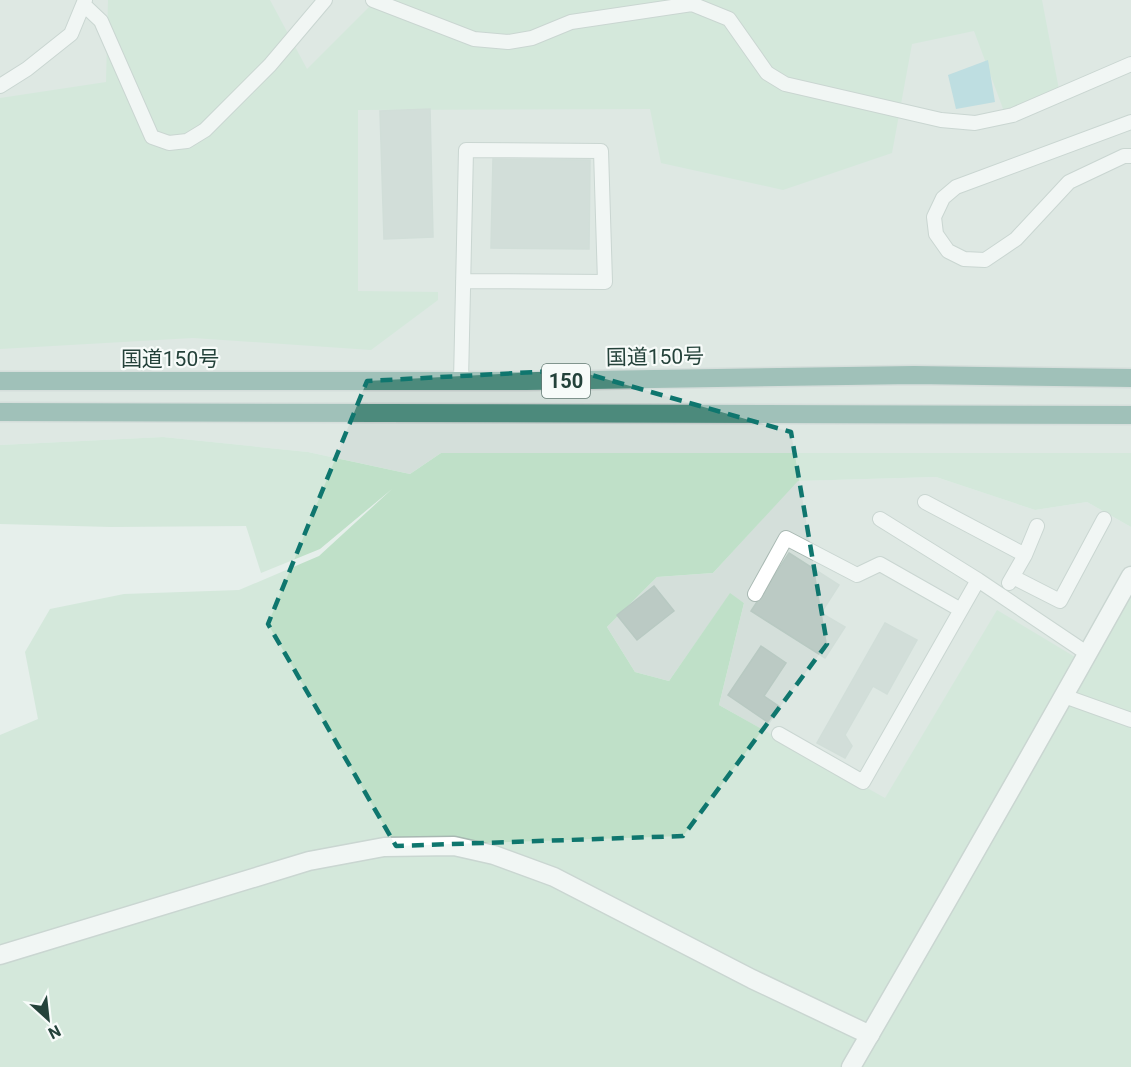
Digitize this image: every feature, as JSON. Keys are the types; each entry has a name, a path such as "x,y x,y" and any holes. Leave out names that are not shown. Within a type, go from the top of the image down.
{"highway":[{"name":"国道150号","path":"0,381 461,381 914,375 1131,378"},
{"name":"150","path":"0,411 1131,415"}],"street":[{"path":"851,1067 1131,576"},
{"path":"0,955 309,861 384,848 454,846 494,855 554,877 752,979 870,1035"}],"lane":[{"path":"0,86 27,69 71,34 84,3 101,21 152,137 169,143 187,141 205,130 270,65 325,0"},
{"path":"373,0 474,39 508,42 532,38 571,22 692,4 729,19 767,73 785,84 941,120 975,123 1013,115 1131,64"},
{"path":"1131,122 956,187 943,198 934,217 936,234 948,251 964,259 985,260 1016,239 1069,182 1124,156 1131,156"},
{"path":"461,381 466,150 601,151 605,282 464,281"},
{"path":"925,502 1025,555"},
{"path":"880,519 978,580 1088,654"},
{"path":"1012,577 1060,601 1104,519"},
{"path":"1002,596 1025,555 1037,525"},
{"path":"755,594 786,538 857,574 880,564 961,610"},
{"path":"779,735 863,783 978,580"},
{"path":"1064,696 1131,720"}],"highlighted area":[{"path":"574,370 791,432 827,644 683,836 396,846 268,624 367,381"}],"shaded area":[{"path":"0,0 1131,0 1131,453 441,453 410,474 308,452 163,437 0,445"},
{"path":"936,477 1035,510 1087,502 1131,527 1131,582 1092,667 997,611 885,799 719,705 744,603 730,594 669,681 635,672 607,627 657,577 713,573 797,481"}],"green space":[{"path":"108,0 270,0 307,69 376,0 1042,0 1060,95 1005,114 974,31 912,44 892,153 783,190 661,163 650,109 358,110 358,291 438,292 438,300 371,350 193,338 0,349 0,98 106,82"},
{"path":"163,437 308,452 410,474 441,453 1131,453 1131,527 1087,502 1035,510 936,477 798,481 713,573 657,577 607,627 635,672 669,681 730,593 744,603 719,705 885,798 997,610 1092,667 1131,582 1131,1067 0,1067 0,735 38,719 25,652 50,609 124,594 239,590 319,556 392,489 320,549 261,573 246,526 111,527 0,524 0,445"}],"water":[{"path":"988,60 995,102 956,109 948,75"}],"building":[{"path":"430,109 433,237 384,239 380,111"},
{"path":"493,159 590,160 589,249 491,248"},
{"path":"789,553 839,585 821,613 845,627 825,658 751,611"},
{"path":"654,586 674,611 637,640 617,615"},
{"path":"885,623 917,640 887,694 873,686 845,735 852,746 845,758 817,743"},
{"path":"761,646 786,663 764,696 780,707 769,723 728,695"}]}
